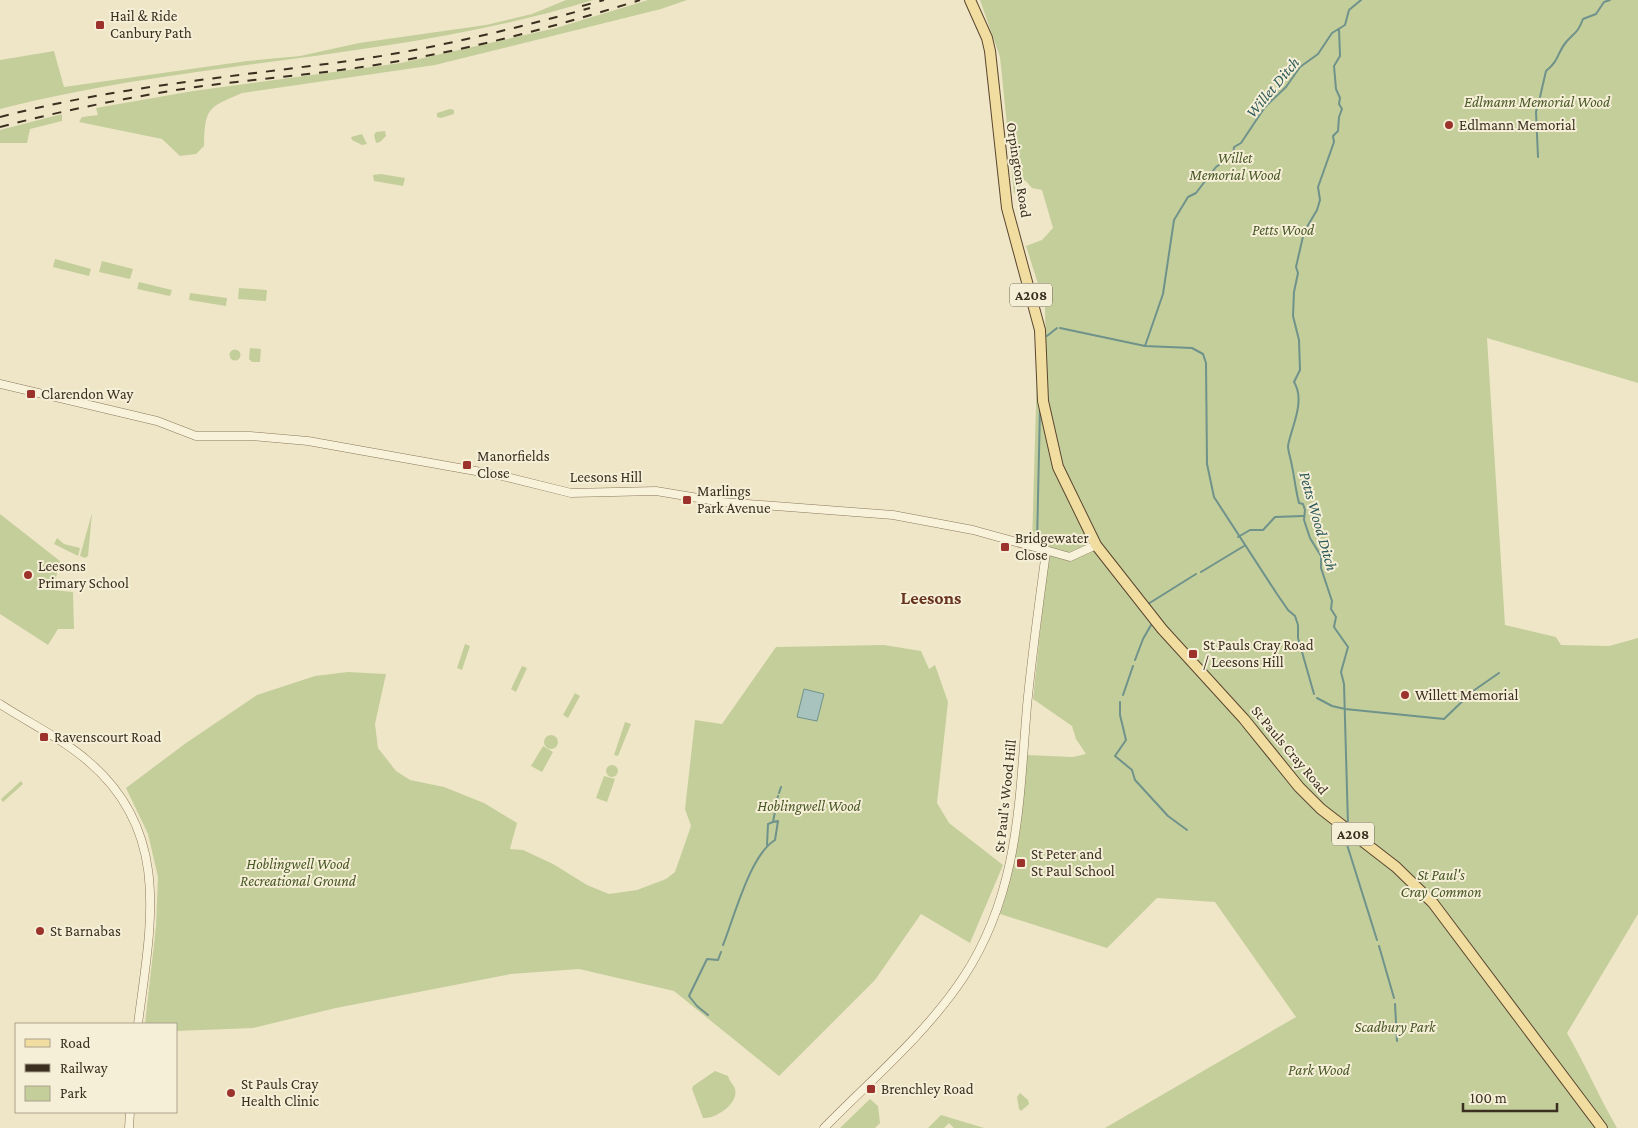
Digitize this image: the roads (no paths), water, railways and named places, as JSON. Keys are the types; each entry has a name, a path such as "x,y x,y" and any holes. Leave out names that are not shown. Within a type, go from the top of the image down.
{"main road":[{"name":"Orpington Road","path":"970,0 987,38 990,52 1007,208 1040,330 1043,401 1056,459 1096,545"},
{"name":"St Pauls Cray Road","path":"1096,545 1162,629 1244,719 1299,787 1320,809 1396,867 1433,903 1602,1128"}],"street":[{"name":"Leesons Hill","path":"0,384 158,421 196,436 250,436 308,441 498,475 572,493 656,491 722,502 893,515 967,529 1070,557 1096,545"},
{"name":"St Paul's Wood Hill","path":"824,1128 920,1032 949,997 977,955 995,918 1010,872 1018,823 1032,654 1046,552"},
{"path":"0,704 89,761 116,789 135,821 151,879 150,925 138,1023"},
{"path":"130,1113 130,1128"}],"water":[{"path":"804,689 824,694 817,721 797,717"}],"waterway":[{"name":"Willet Ditch","path":"1145,346 1163,294 1174,220 1188,197 1196,193 1216,167 1233,155 1234,147 1241,143 1265,107 1286,87 1300,67 1318,54 1332,33 1345,25 1349,10 1361,0"},
{"path":"1540,97 1546,71 1554,63 1564,45 1578,30 1583,19 1596,14 1604,2 1610,0"},
{"name":"Petts Wood Ditch","path":"1339,29 1340,56 1334,66 1336,89 1342,109 1339,117 1338,131 1333,136 1334,142 1318,187 1320,200 1317,210 1304,232 1296,267 1298,273 1294,292 1293,316 1299,340 1300,370 1294,382 1299,397 1297,414 1288,446 1299,503 1303,504 1305,510 1304,520 1310,538 1321,556 1321,568 1332,601 1331,609 1336,617 1334,627 1348,647 1341,672 1344,684 1348,825"},
{"path":"1538,103 1536,112 1538,157"},
{"path":"1047,336 1057,328"},
{"path":"1060,328 1145,346 1192,348 1203,354 1206,363 1207,464 1214,497 1277,594 1288,610 1295,616 1298,625 1298,638 1314,694"},
{"path":"1037,543 1040,408"},
{"path":"1238,537 1250,530 1263,530 1275,517 1303,516"},
{"path":"1201,572 1244,546"},
{"path":"1148,604 1196,574"},
{"path":"1135,660 1151,625"},
{"path":"1123,695 1133,666"},
{"path":"1317,698 1332,706 1345,709 1444,719 1473,691 1499,673"},
{"path":"1120,702 1120,715 1126,740 1115,756 1132,770 1135,780 1168,816 1187,830"},
{"path":"779,793 781,787"},
{"path":"767,845 768,824 773,822 778,796"},
{"path":"723,945 750,873 766,848 775,840 778,821 773,822"},
{"name":"Petts Wood Ditch","path":"1344,835 1377,940"},
{"name":"Petts Wood Ditch","path":"1379,946 1394,998"},
{"path":"708,1015 689,996 707,959 718,960 721,952"},
{"name":"Petts Wood Ditch","path":"1395,1004 1397,1041"}],"railway":[{"path":"582,6 604,0"},
{"path":"0,127 73,110 171,91 347,69 438,54 573,20 640,0"},
{"path":"0,117 46,106 137,89 369,58 425,48 535,23 590,8"}],"place":[{"name":"Hail & Ride Canbury Path","path":"100,25"},
{"name":"Edlmann Memorial","path":"1449,125"},
{"name":"Clarendon Way","path":"31,394"},
{"name":"Manorfields Close","path":"467,465"},
{"name":"Marlings Park Avenue","path":"687,500"},
{"name":"Bridgewater Close","path":"1005,547"},
{"name":"Leesons Primary School","path":"28,575"},
{"name":"St Pauls Cray Road / Leesons Hill","path":"1193,654"},
{"name":"Willett Memorial","path":"1405,695"},
{"name":"Ravenscourt Road","path":"44,737"},
{"name":"St Peter and St Paul School","path":"1021,863"},
{"name":"St Barnabas","path":"40,931"},
{"name":"Brenchley Road","path":"871,1089"},
{"name":"St Pauls Cray Health Clinic","path":"231,1093"}],"district":[{"name":"Leesons","path":"931,598"}],"park label":[{"name":"Edlmann Memorial Wood","path":"1537,102"},
{"name":"Willet Memorial Wood","path":"1235,166"},
{"name":"Petts Wood","path":"1283,230"},
{"name":"Hoblingwell Wood","path":"809,806"},
{"name":"Hoblingwell Wood Recreational Ground","path":"298,872"},
{"name":"St Paul's Cray Common","path":"1441,884"},
{"name":"Scadbury Park","path":"1395,1027"},
{"name":"Park Wood","path":"1319,1070"}]}
